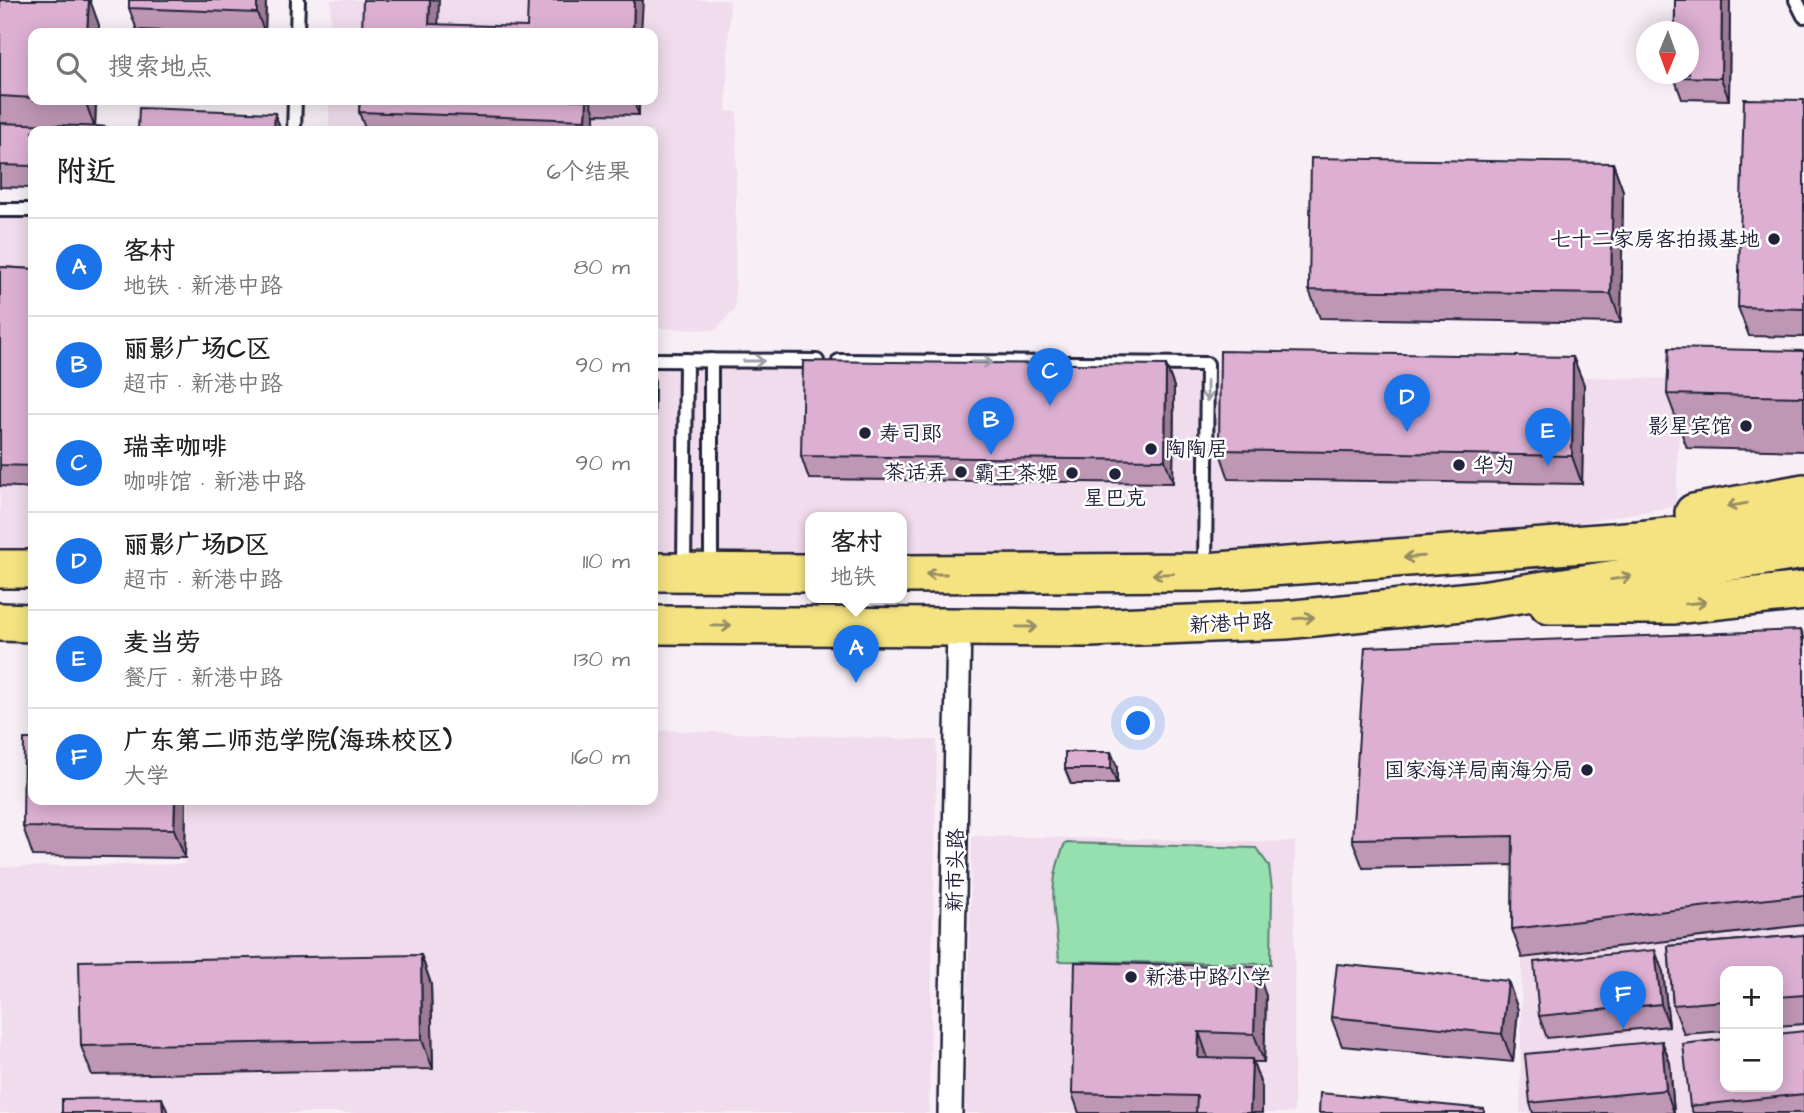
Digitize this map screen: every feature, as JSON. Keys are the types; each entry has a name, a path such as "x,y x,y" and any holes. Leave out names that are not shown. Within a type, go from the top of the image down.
{"main road":[{"path":"1482,550 1804,494"},
{"path":"907,574 1205,572 1661,539 1804,522"},
{"name":"新港中路","path":"658,625 1205,625 1481,600 1804,550"},
{"path":"0,569 28,569"},
{"path":"683,573 805,573"},
{"path":"1481,600 1633,607 1804,591"},
{"path":"0,622 28,622"}],"street":[{"name":"新市头路","path":"950,1113 959,626"}],"lane":[{"path":"297,28 298,0"},
{"path":"1796,0 1804,16"},
{"path":"294,126 295,105"},
{"path":"0,209 28,210"},
{"path":"658,360 1207,364 1205,572"},
{"path":"683,573 686,360"},
{"path":"683,573 711,360"}],"shaded area":[{"path":"331,0 730,0 726,111 737,112 735,308 716,330 658,328 658,126 329,126 329,105 658,105 658,28 330,28"},
{"path":"0,201 28,202 28,556 0,556"},
{"path":"658,356 1681,379 1676,506 1480,540 1325,556 907,565 907,512 805,512 805,565 658,564"},
{"path":"658,730 937,740 929,1113 0,1113 0,867 185,864 189,805 658,805"},
{"name":"新港中路小学","path":"972,836 1295,842 1294,1113 965,1113"},
{"path":"1804,925 1804,1113 1520,1113 1522,958"}],"green space":[{"path":"1065,843 1256,848 1269,866 1272,889 1271,964 1059,961 1053,902 1055,875"}],"building":[{"path":"0,0 89,0 87,28 28,28 28,98 0,96"},
{"path":"129,0 257,0 257,13 129,8"},
{"path":"363,0 430,0 429,24 527,27 528,0 634,0 633,28 362,28"},
{"path":"1675,0 1722,0 1721,78 1699,78 1699,21 1675,21"},
{"path":"1744,99 1804,100 1804,309 1738,307"},
{"path":"360,105 587,105 586,120 359,112"},
{"path":"139,108 275,113 274,126 138,126"},
{"path":"0,123 80,126 28,126 28,166 0,165"},
{"path":"1311,158 1613,163 1611,294 1309,290"},
{"path":"0,267 28,269 28,466 0,465"},
{"path":"1669,348 1804,351 1804,397 1667,394"},
{"path":"1220,351 1573,357 1572,456 1219,450"},
{"path":"803,361 1166,365 1165,460 801,456"},
{"name":"国家海洋局南海分局","path":"1801,630 1804,651 1804,895 1512,929 1513,836 1352,839 1365,647"},
{"path":"24,739 28,739 28,805 175,805 174,829 23,827"},
{"path":"1065,752 1111,752 1111,769 1065,769"},
{"path":"1804,935 1804,995 1783,997 1783,966 1720,966 1720,1001 1673,1005 1668,946"},
{"path":"1655,950 1661,1004 1539,1016 1534,962"},
{"path":"421,955 422,1040 81,1046 79,961"},
{"path":"1075,962 1256,967 1254,1034 1199,1032 1198,1058 1252,1059 1250,1113 1196,1113 1197,1096 1072,1093"},
{"path":"1337,964 1508,981 1502,1034 1331,1017"},
{"path":"1804,1031 1804,1094 1690,1106 1683,1044 1720,1040 1720,1092 1783,1092 1783,1033"},
{"path":"1662,1041 1666,1090 1530,1103 1525,1054"},
{"path":"1320,1093 1484,1109 1484,1113 1319,1113"},
{"path":"162,1098 163,1113 62,1113 62,1099"}],"place":[{"name":"七十二家房客拍摄基地","path":"1774,239"},
{"name":"瑞幸咖啡","path":"1050,406"},
{"name":"影星宾馆","path":"1746,426"},
{"name":"丽影广场D区","path":"1407,432"},
{"name":"寿司郎","path":"865,433"},
{"name":"陶陶居","path":"1151,449"},
{"name":"丽影广场C区","path":"991,455"},
{"name":"华为","path":"1459,465"},
{"name":"麦当劳","path":"1548,466"},
{"name":"茶话弄","path":"961,472"},
{"name":"霸王茶姬","path":"1072,473"},
{"name":"星巴克","path":"1115,474"},
{"name":"客村","path":"856,683"},
{"name":"国家海洋局南海分局","path":"1587,770"},
{"name":"新港中路小学","path":"1131,977"},
{"name":"广东第二师范学院(海珠校区)","path":"1623,1029"}]}
